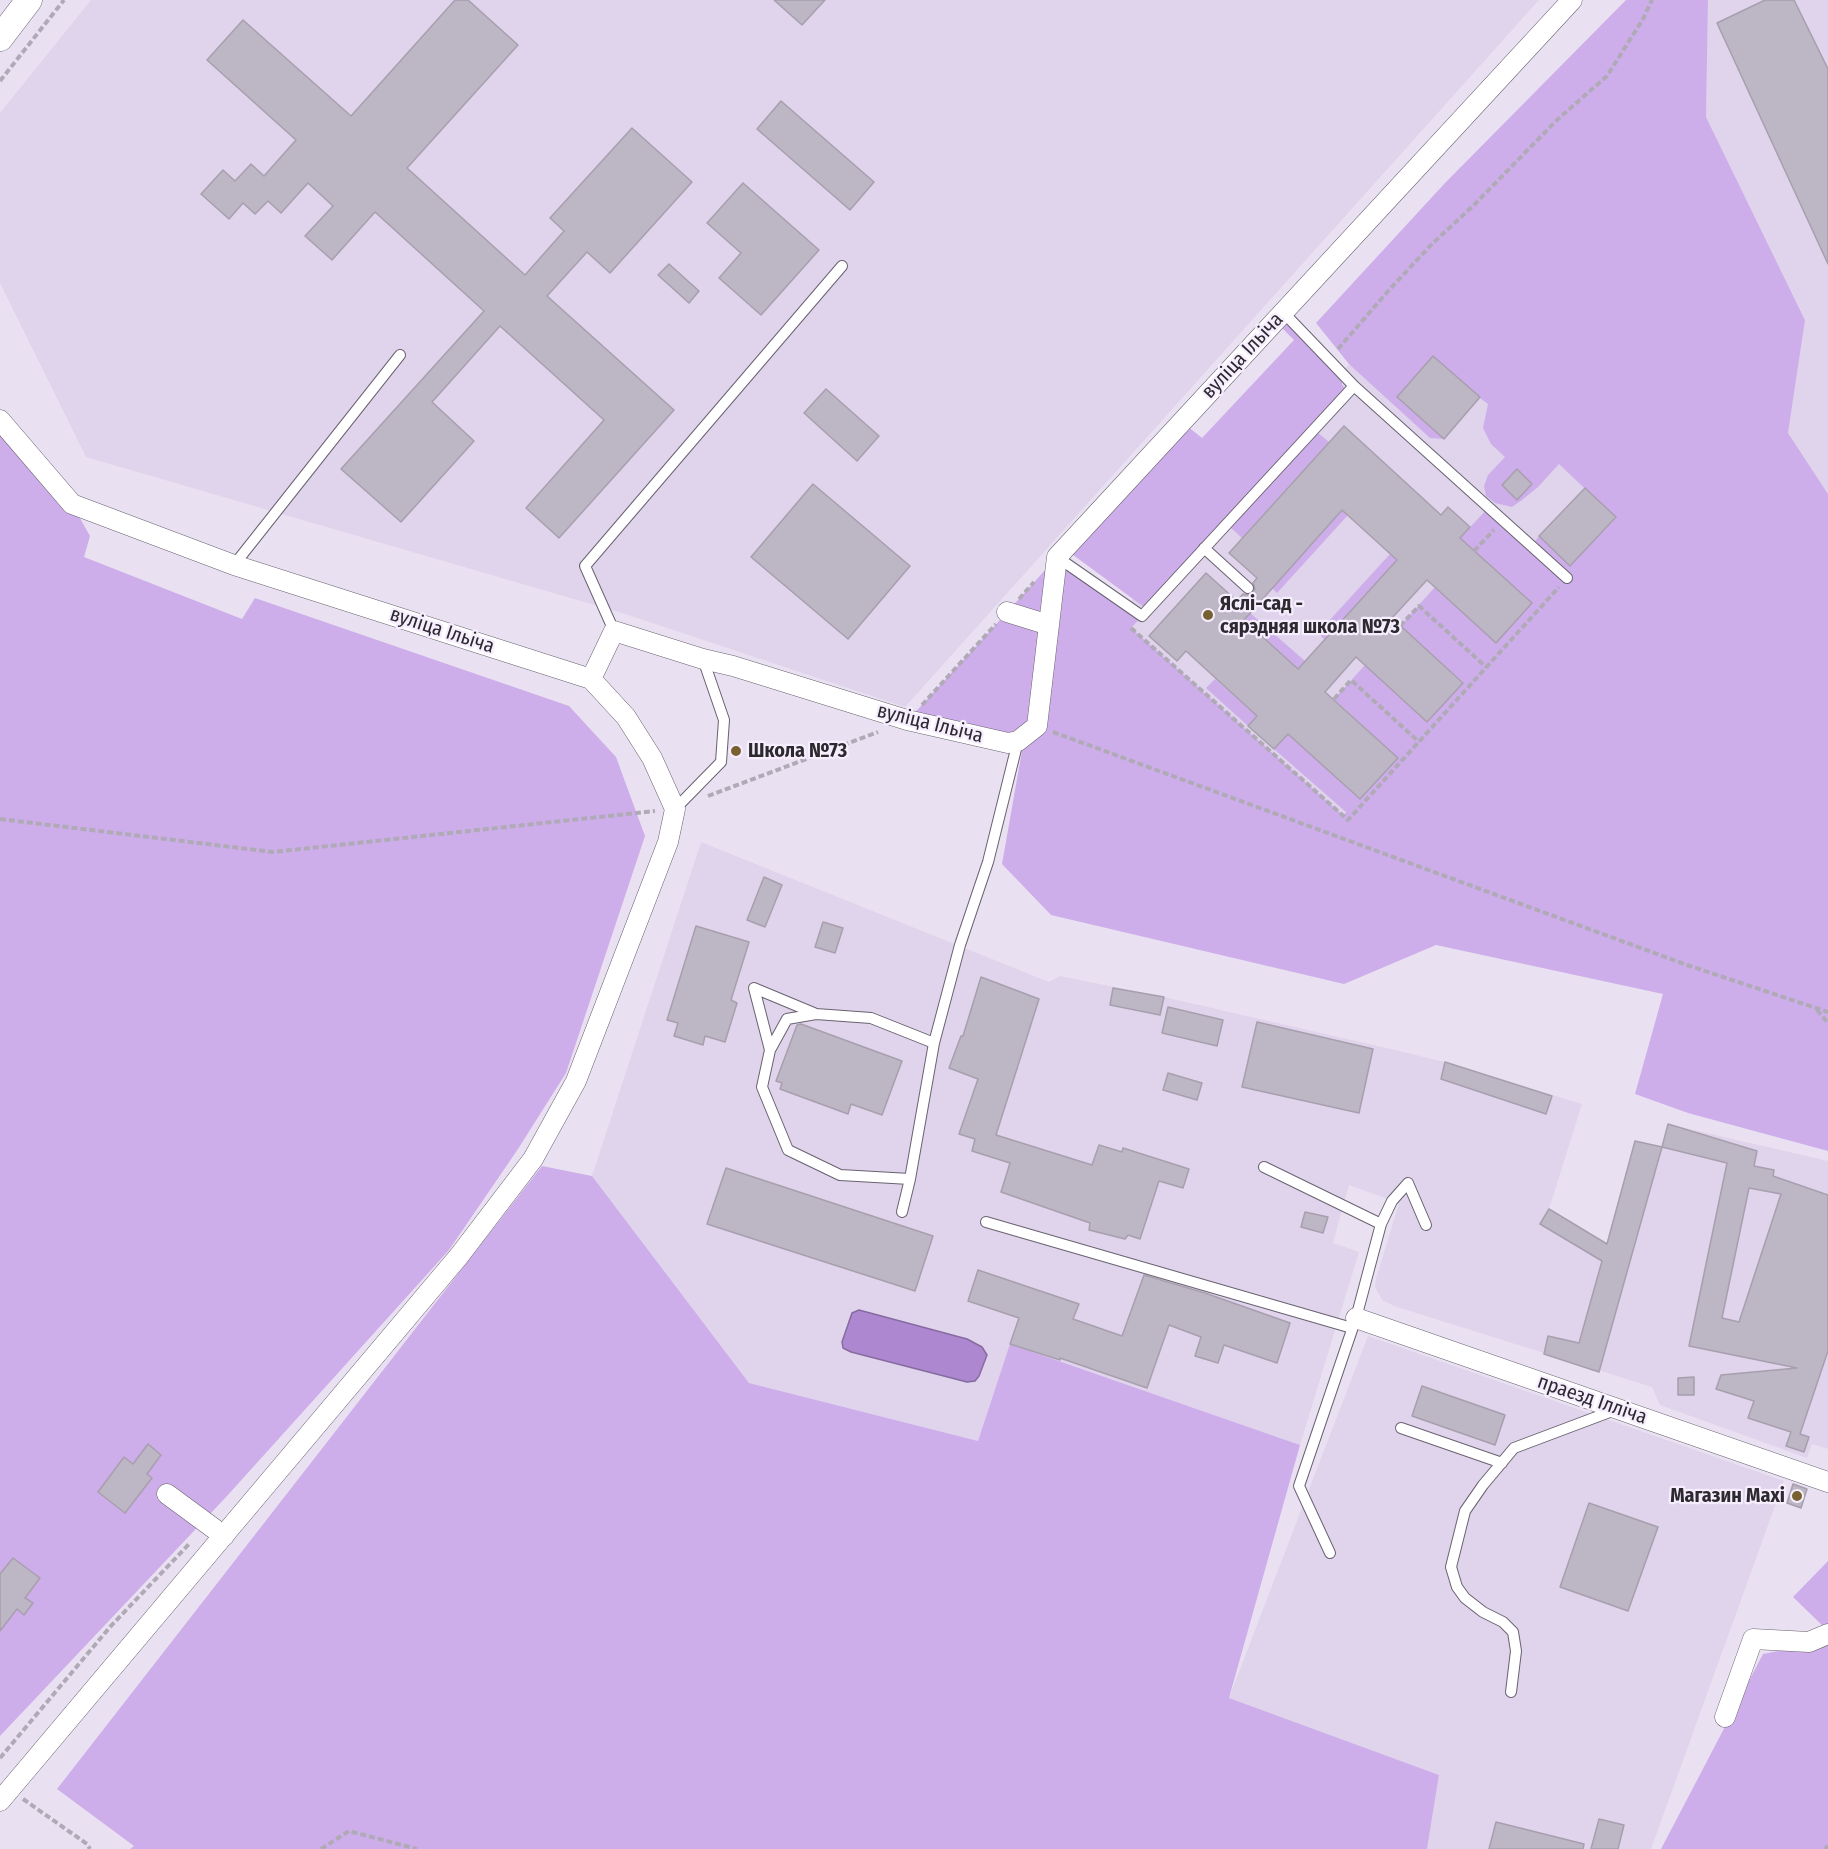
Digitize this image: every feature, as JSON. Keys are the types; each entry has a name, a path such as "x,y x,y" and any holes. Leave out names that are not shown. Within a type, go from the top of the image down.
{"street":[{"path":"0,38 29,0"},
{"name":"вуліца Ільіча","path":"1057,557 1572,0"},
{"name":"вуліца Ільіча","path":"0,420 72,504 234,565 591,680"},
{"path":"1018,741 1036,726 1057,557"},
{"path":"1007,612 1049,625"},
{"path":"5,1796 459,1256 533,1159 576,1081 668,842 675,809 652,758 626,717 591,680 614,631"},
{"name":"вуліца Ільіча","path":"614,631 908,720 1008,743 1018,741"},
{"name":"праезд Ілліча","path":"1354,1323 1618,1409 1828,1482"},
{"path":"167,1494 225,1536"},
{"path":"1725,1717 1753,1639 1809,1642 1828,1634"}],"lane":[{"path":"614,631 585,566 842,266"},
{"path":"1283,312 1354,386 1567,578"},
{"path":"234,565 400,355"},
{"path":"1057,557 1142,616 1354,386"},
{"path":"1204,548 1248,588"},
{"path":"675,809 721,762 724,720 703,659"},
{"path":"902,1212 934,1043 960,945 988,862 1018,741"},
{"path":"770,1050 754,988 816,1014"},
{"path":"910,1179 840,1175 788,1150 762,1087 770,1050 787,1019 816,1014 871,1018 934,1043"},
{"path":"1264,1167 1381,1224"},
{"path":"1330,1553 1299,1486 1354,1323 1381,1224 1392,1201 1408,1183 1426,1225"},
{"path":"986,1222 1354,1323"},
{"path":"1511,1692 1516,1651 1513,1632 1503,1622 1483,1612 1466,1598 1457,1587 1451,1567 1465,1511 1515,1448 1618,1409"},
{"path":"1401,1428 1502,1463"}],"path":[{"path":"0,81 64,0"},
{"path":"1338,349 1432,244 1474,206 1558,119 1607,76 1643,19 1652,0"},
{"path":"1474,551 1503,520"},
{"path":"1142,616 1131,628 1348,820 1567,578"},
{"path":"1400,626 1419,606 1486,667"},
{"path":"1334,699 1351,680 1419,742"},
{"path":"1036,726 1676,961 1828,1012"},
{"path":"0,819 273,852 675,809"},
{"path":"1815,1008 1828,1023"},
{"path":"0,1758 110,1627 208,1524"},
{"path":"5,1796 87,1844 90,1849"},
{"path":"321,1849 349,1831 417,1849"}],"shaded area":[{"path":"91,0 1539,0 905,707 622,613 86,457 0,283 0,113"},
{"path":"1626,0 1708,0 1706,117 1805,320 1788,433 1828,494 1828,1151 1688,1113 1635,1094 1663,994 1436,945 1344,984 1051,915 1002,864 1023,745 1065,563 1142,616 1131,628 1344,816 1346,812 1274,749 1288,734 1360,799 1398,758 1334,699 1365,665 1428,722 1463,682 1400,626 1435,587 1460,538 1489,507 1532,545 1539,536 1570,566 1616,518 1559,464 1538,487 1512,507 1495,503 1486,496 1484,486 1488,475 1505,457 1491,444 1483,428 1488,404 1480,398 1444,439 1430,438 1349,364 1316,323 1445,183"},
{"path":"1708,0 1828,0 1828,494 1788,433 1805,319 1706,117"},
{"path":"1412,296 1651,515 1355,840 1106,628"},
{"path":"1283,312 1342,373 1342,385 1348,392 1148,610 1065,549 1182,422 1202,438 1294,340 1275,321"},
{"path":"0,420 72,504 90,536 84,557 242,619 255,598 569,706 616,757 645,836 566,1073 518,1149 449,1250 227,1496 0,1736"},
{"path":"1318,433 1329,442 1242,538 1231,528"},
{"path":"1342,510 1348,515 1277,593 1272,588"},
{"path":"1390,554 1397,560 1325,640 1318,633"},
{"path":"1057,557 1045,615 1007,612"},
{"path":"1250,613 1305,661 1298,669 1244,619"},
{"path":"1000,620 1048,633 1036,726 1018,741 908,720"},
{"path":"1215,679 1257,716 1248,726 1206,688"},
{"path":"701,842 1049,982 1060,976 1164,997 1445,1062 1582,1104 1549,1209 1606,1244 1635,1141 1662,1147 1668,1124 1828,1161 1828,1449 1812,1444 1807,1458 1660,1405 1652,1387 1394,1306 1382,1300 1375,1287 1376,1279 1399,1203 1349,1185 1333,1243 1359,1252 1300,1445 1011,1344 978,1441 749,1383 592,1176"},
{"path":"542,1166 592,1176 749,1383 978,1441 1010,1344 1300,1445 1229,1698 1439,1775 1427,1849 130,1849 134,1846 57,1789"},
{"path":"859,1310 967,1339 982,1347 987,1355 979,1376 975,1381 967,1382 843,1348 842,1342 852,1313"},
{"path":"1368,1336 1784,1481 1651,1849 1427,1849 1439,1775 1229,1698"},
{"path":"1828,1561 1828,1631 1793,1597"},
{"path":"1828,1641 1828,1849 1661,1849 1763,1654"}],"building":[{"path":"455,0 468,0 518,45 407,168 525,275 564,231 550,218 632,128 692,182 610,273 587,252 547,296 674,410 559,538 526,508 604,420 500,326 432,402 474,441 401,522 341,469 484,311 375,212 332,260 305,236 333,206 308,183 281,213 268,201 255,214 243,203 229,219 201,194 223,170 235,181 251,164 264,176 296,140 207,60 243,20 351,116"},
{"path":"774,0 825,0 802,25"},
{"path":"1765,0 1794,0 1828,69 1828,264 1717,23"},
{"path":"781,101 874,182 850,210 757,129"},
{"path":"743,183 819,250 761,315 719,278 741,253 707,223"},
{"path":"669,264 699,291 689,303 658,275"},
{"path":"1433,356 1480,397 1444,439 1397,397"},
{"path":"826,389 879,436 857,461 804,413"},
{"name":"Яслі-сад - сярэдняя школа №73","path":"1344,426 1441,515 1448,507 1470,527 1460,538 1532,603 1496,643 1427,580 1392,618 1463,683 1427,722 1356,657 1325,692 1398,758 1360,799 1288,734 1274,749 1248,726 1257,716 1186,651 1177,661 1149,636 1206,573 1237,601 1243,594 1253,593 1255,589 1253,583 1257,578 1229,553","holes":["1342,510 1397,560 1298,669 1244,620"]},
{"path":"1517,469 1532,484 1517,500 1502,485"},
{"path":"813,484 910,566 848,639 751,557"},
{"path":"1585,488 1616,517 1570,566 1539,536"},
{"path":"764,877 782,885 765,927 747,920"},
{"path":"823,922 843,928 835,953 815,947"},
{"path":"696,926 749,942 731,1000 737,1003 725,1042 705,1036 703,1045 674,1036 678,1023 667,1020"},
{"path":"981,977 1039,999 996,1135 1092,1165 1099,1145 1122,1152 1123,1148 1189,1169 1183,1188 1159,1181 1140,1239 1128,1235 1125,1239 1089,1230 1090,1223 1001,1192 1010,1163 972,1151 975,1139 959,1134 978,1079 949,1068 961,1036 963,1036"},
{"path":"1113,988 1164,997 1160,1015 1110,1005"},
{"path":"1168,1007 1223,1020 1217,1046 1162,1033"},
{"path":"1257,1022 1373,1049 1359,1113 1242,1087"},
{"path":"801,1024 902,1061 882,1115 851,1104 848,1114 780,1089 782,1083 776,1081 797,1025"},
{"path":"1445,1062 1552,1096 1546,1114 1441,1079"},
{"path":"1168,1073 1202,1083 1197,1100 1163,1090"},
{"path":"1668,1124 1757,1151 1754,1166 1774,1170 1773,1176 1828,1195 1828,1351 1800,1434 1809,1437 1804,1452 1786,1446 1791,1432 1748,1418 1754,1401 1716,1389 1721,1375 1797,1368 1689,1346 1727,1163 1662,1147","holes":["1749,1188 1781,1194 1739,1322 1722,1318"]},
{"path":"1635,1141 1662,1147 1599,1372 1544,1354 1548,1336 1579,1343 1602,1261 1540,1224 1549,1209 1607,1244"},
{"path":"726,1168 933,1236 915,1291 707,1224"},
{"path":"1305,1212 1328,1217 1323,1233 1301,1227"},
{"path":"978,1270 1079,1304 1073,1319 1122,1336 1144,1275 1205,1293 1290,1323 1277,1363 1224,1345 1218,1363 1195,1356 1201,1337 1169,1325 1147,1388 1060,1358 1060,1360 1010,1344 1019,1318 968,1301"},
{"path":"1694,1377 1694,1395 1678,1395 1678,1378"},
{"path":"1422,1386 1505,1415 1495,1445 1412,1416"},
{"path":"148,1444 161,1455 147,1474 152,1478 125,1513 98,1492 124,1457 133,1464"},
{"name":"Магазин Maxi","path":"1793,1484 1807,1489 1801,1508 1787,1503"},
{"path":"1589,1503 1658,1527 1628,1611 1560,1587"},
{"path":"13,1558 40,1578 25,1598 33,1603 24,1615 17,1609 0,1631 0,1574"},
{"path":"1599,1819 1624,1825 1618,1849 1591,1849"},
{"path":"1496,1822 1584,1844 1583,1849 1489,1849"}],"place":[{"name":"Яслі-сад - сярэдняя школа №73","path":"1208,615"},
{"name":"Школа №73","path":"736,751"},
{"name":"Магазин Maxi","path":"1797,1496"}]}
